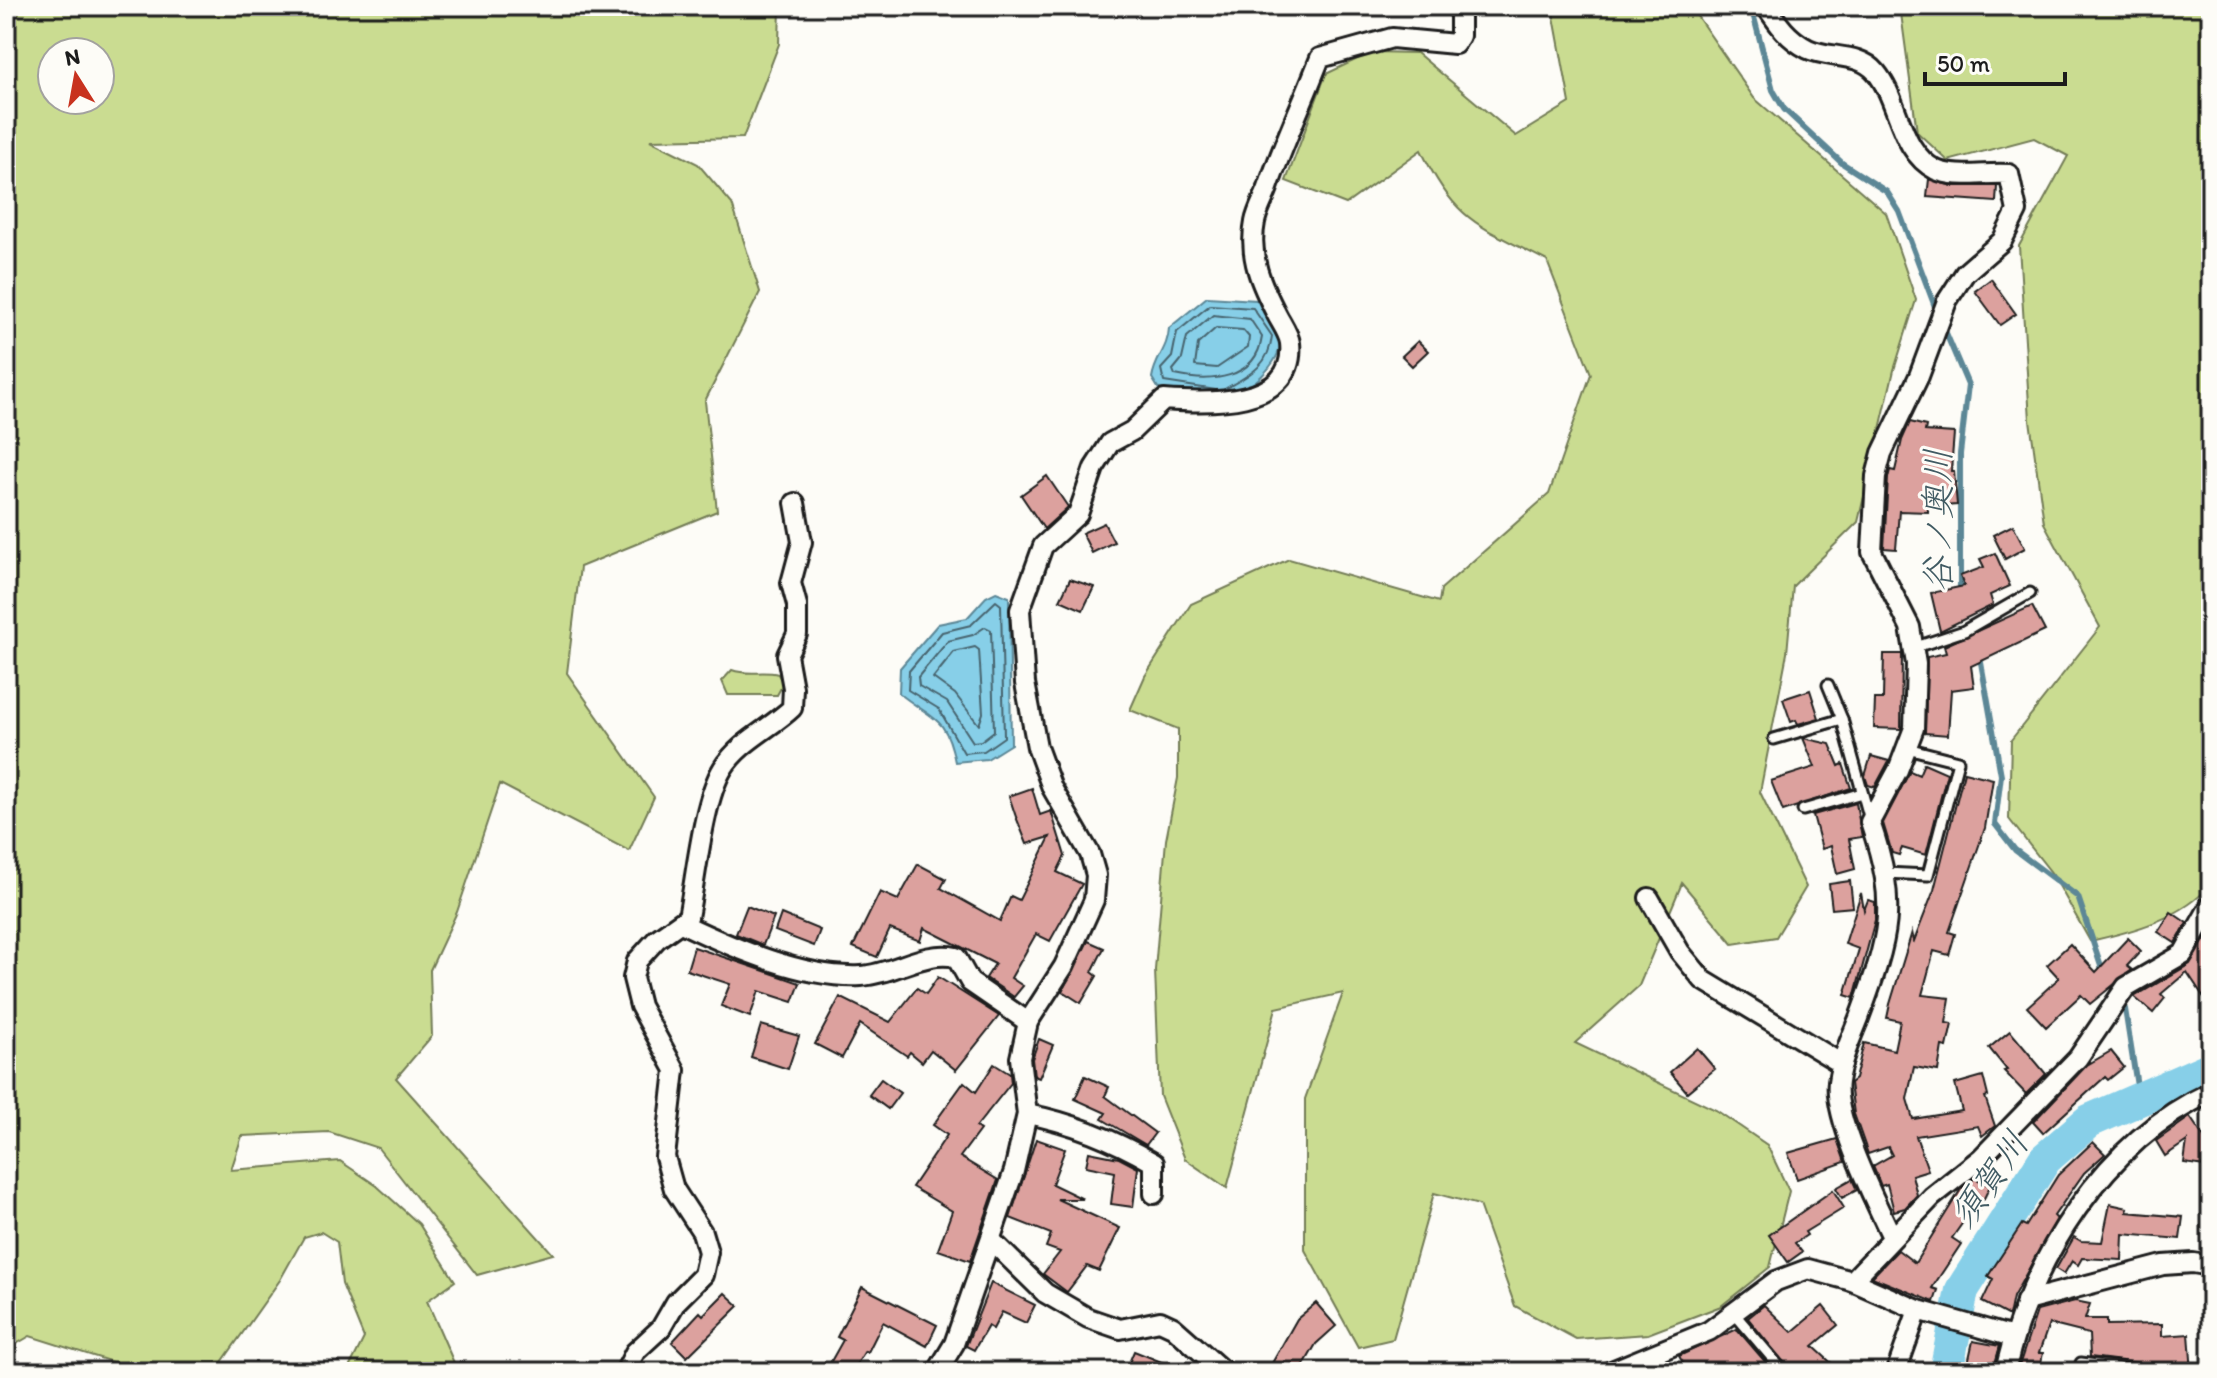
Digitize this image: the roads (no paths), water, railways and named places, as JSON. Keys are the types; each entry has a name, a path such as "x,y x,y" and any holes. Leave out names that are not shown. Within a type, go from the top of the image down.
{"street":[{"path":"937,1372 954,1344 1014,1171 1027,1114 1020,1058 1028,1022 1064,966 1094,900 1096,875 1090,854 1052,788 1037,747 1025,683 1020,610 1043,546 1078,514 1094,468 1110,443 1132,431 1164,400 1214,404 1239,400 1255,395 1280,375 1287,364 1290,342 1253,259 1255,222 1285,137 1320,58 1392,38 1455,44 1460,36 1460,6"},
{"path":"1766,6 1785,34 1810,50 1853,58 1876,71 1906,136 1922,159 1937,170 2009,174 2017,211 2002,241 1965,273 1947,301 1919,376 1882,453 1876,476 1872,552 1910,627 1916,647 1914,728 1870,822 1885,873 1890,917 1879,963 1837,1085 1849,1137 1892,1237"},
{"path":"625,1372 635,1352 661,1328 676,1302 703,1275 708,1252 702,1232 674,1189 665,1157 675,1070 640,1006 633,978 637,961 657,939 683,924 688,917 713,790 724,767 747,742 773,726 792,708 787,655 797,634 797,605 791,583 802,542 795,503"},
{"path":"1649,898 1680,952 1703,980 1842,1064"},
{"path":"1852,1281 1932,1197 1981,1158 2067,1069 2126,987 2183,954 2211,904"},
{"path":"683,924 731,947 819,972 859,976 891,972 938,954 956,957 970,982 1028,1022"},
{"path":"2005,1372 2026,1301 2070,1219 2108,1170 2151,1127 2211,1092"},
{"path":"1027,1114 1069,1123 1121,1143 1154,1163 1154,1194"},
{"path":"991,1240 1045,1293 1077,1312 1120,1329 1160,1321 1173,1327 1224,1372"},
{"path":"2026,1301 2163,1265 2193,1263 2211,1266"},
{"path":"1610,1372 1709,1331 1776,1281 1808,1269 1852,1281 1926,1313 2013,1337"},
{"path":"1896,1372 1926,1313"}],"lane":[{"path":"1916,647 1967,629 2030,593"},
{"path":"1828,685 1842,719 1870,822"},
{"path":"1774,739 1842,719"},
{"path":"1885,873 1928,875 1958,761 1907,748"},
{"path":"1803,810 1862,793"},
{"path":"1733,1312 1784,1372"},
{"path":"2079,1372 2081,1363 2153,1372"}],"water":[{"path":"1207,297 1257,300 1272,316 1280,331 1276,357 1262,376 1232,396 1207,399 1160,391 1152,378 1169,328"},
{"path":"996,592 1009,597 1011,744 987,759 955,762 942,726 899,693 900,668 938,624 967,618 986,597"}],"waterway":[{"name":"谷ノ奥川","path":"1751,6 1773,90 1784,109 1842,163 1887,192 1899,211 1937,312"},
{"name":"谷ノ奥川","path":"1943,326 1968,385 1960,454 1960,593"},
{"name":"谷ノ奥川","path":"1980,657 2001,775 1995,824 2015,850 2078,897 2103,972"},
{"name":"谷ノ奥川","path":"2109,982 2125,1009 2139,1099"},
{"name":"須賀川","path":"1946,1372 1962,1290 2045,1159 2089,1121 2211,1068"}]}
